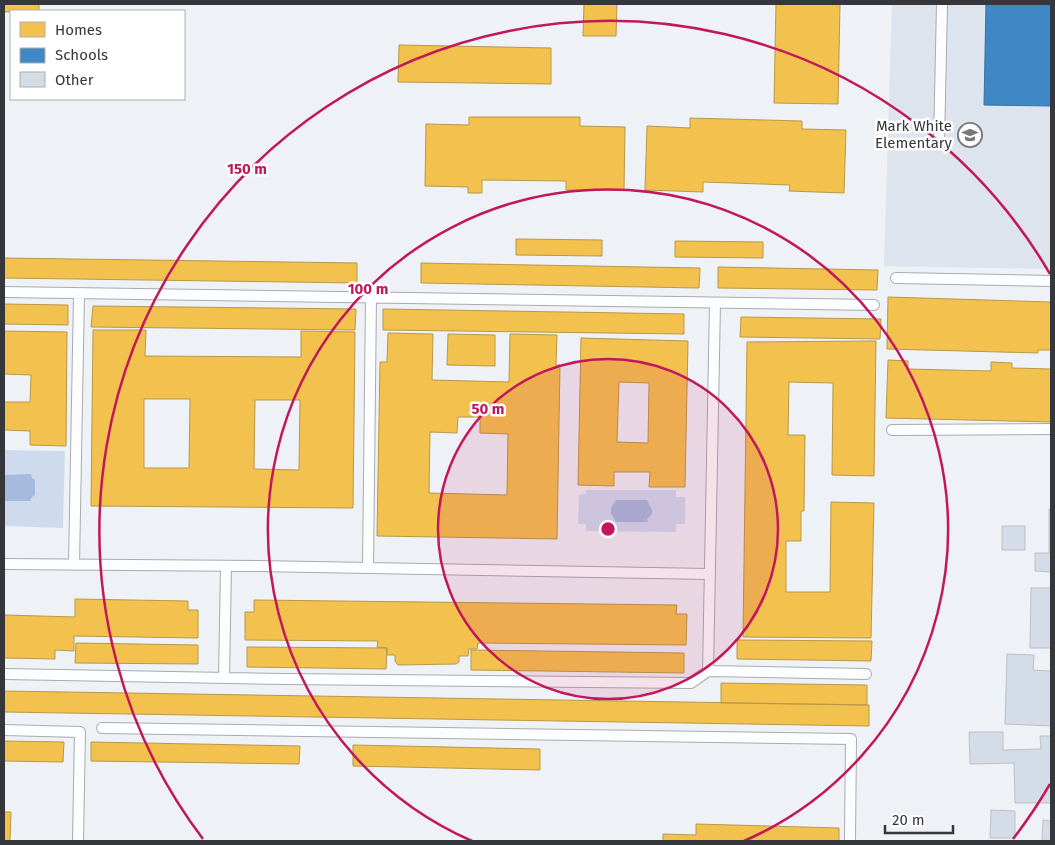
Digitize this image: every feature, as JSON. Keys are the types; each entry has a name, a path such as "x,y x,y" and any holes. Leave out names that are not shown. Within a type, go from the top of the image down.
{"lane":[{"path":"938,143 942,4"},
{"path":"896,278 1051,281"},
{"path":"4,292 874,305"},
{"path":"74,565 80,294"},
{"path":"368,568 371,297"},
{"path":"708,671 708,574 715,303"},
{"path":"892,430 1051,429"},
{"path":"4,564 708,574"},
{"path":"224,678 226,566"},
{"path":"4,674 691,683 708,671 866,674"},
{"path":"102,728 851,739 850,841"},
{"path":"4,730 80,732 78,841"}],"shaded area":[{"name":"Mark White Elementary","path":"892,4 1051,4 1051,269 884,266"},
{"path":"4,450 65,451 63,528 4,526"},
{"path":"586,490 676,490 676,497 685,497 685,524 676,524 676,532 586,531 586,524 578,524 579,495 586,494"}],"water":[{"path":"31,474 35,480 35,495 30,501 4,501 4,475"},
{"path":"616,500 647,500 652,510 652,514 647,519 648,522 616,522 611,513 611,508"}],"building: Homes":[{"path":"4,4 39,4 39,10 10,10 10,12 4,12"},
{"path":"584,4 617,4 616,36 583,36"},
{"path":"776,4 840,4 838,104 774,103"},
{"path":"399,45 551,48 551,84 398,82"},
{"path":"469,117 580,117 580,126 625,127 624,190 566,190 566,181 482,180 482,193 468,193 468,187 425,186 426,124 469,125"},
{"path":"690,118 802,121 802,129 846,130 844,193 789,191 790,185 703,182 703,192 645,190 647,126 690,128"},
{"path":"516,239 602,240 602,256 516,255"},
{"path":"675,241 763,242 763,258 675,257"},
{"path":"4,258 357,263 357,283 4,278"},
{"path":"421,263 700,268 699,288 421,283"},
{"path":"718,267 878,270 877,290 718,288"},
{"path":"888,297 1051,302 1051,350 1038,350 1038,353 887,349"},
{"path":"4,304 68,305 68,325 4,324"},
{"path":"93,306 356,309 355,330 91,327"},
{"path":"383,309 684,314 684,334 383,330"},
{"path":"741,317 881,319 880,339 740,337"},
{"path":"93,330 146,330 145,356 301,357 301,331 355,332 353,508 91,506","holes":["144,399 190,399 189,468 144,468","255,400 300,400 299,470 254,469"]},
{"path":"4,331 67,332 66,446 30,445 30,431 4,430 4,402 30,402 31,375 4,374"},
{"path":"388,333 433,334 432,380 509,382 510,334 557,335 556,365 560,365 557,539 377,536 380,362 387,362","holes":["458,417 480,417 480,433 508,434 507,495 429,493 430,432 457,433"]},
{"path":"448,334 495,335 495,366 447,365"},
{"path":"581,338 688,341 685,487 649,487 650,472 614,472 614,486 578,485","holes":["619,382 649,383 648,443 617,442"]},
{"path":"876,341 874,476 832,475 833,383 789,382 788,435 805,435 804,511 801,511 801,541 786,541 786,592 830,592 831,502 874,503 871,638 743,637 747,342"},
{"path":"888,360 908,361 908,369 991,371 991,362 1012,363 1012,368 1051,369 1051,422 886,418"},
{"path":"75,599 188,601 188,610 198,610 198,638 74,636 74,651 55,650 55,659 4,658 4,615 75,617"},
{"path":"254,600 677,605 676,614 687,614 686,645 478,643 477,649 469,649 468,656 459,656 459,662 456,664 398,665 395,661 395,655 387,655 387,648 377,647 378,641 245,640 245,612 254,612"},
{"path":"737,640 872,641 871,661 737,659"},
{"path":"76,643 198,645 198,664 75,663"},
{"path":"247,647 387,648 386,669 247,667"},
{"path":"471,650 684,653 684,673 471,670"},
{"path":"721,683 867,685 867,705 721,703"},
{"path":"4,691 869,705 869,726 4,712"},
{"path":"4,741 64,742 63,762 4,761"},
{"path":"91,742 300,746 299,764 91,761"},
{"path":"353,745 540,749 540,770 353,766"},
{"path":"4,812 11,812 10,841 4,841"},
{"path":"696,824 839,828 839,841 663,841 663,834 696,835"}],"building: Schools":[{"path":"986,4 1051,4 1051,106 984,105"}],"building: Other":[{"path":"1049,509 1051,509 1051,572 1035,571 1035,553 1049,553"},
{"path":"1002,526 1025,526 1025,550 1002,550"},
{"path":"1031,588 1051,588 1051,648 1030,648"},
{"path":"1007,654 1034,655 1033,670 1051,671 1051,726 1005,724"},
{"path":"969,732 1003,732 1003,750 1041,749 1040,736 1051,736 1051,803 1015,803 1014,763 970,764"},
{"path":"991,810 1015,811 1015,838 990,838"},
{"path":"1043,820 1051,821 1051,841 1042,841"}],"place":[{"name":"Mark White Elementary","path":"970,135"}]}
